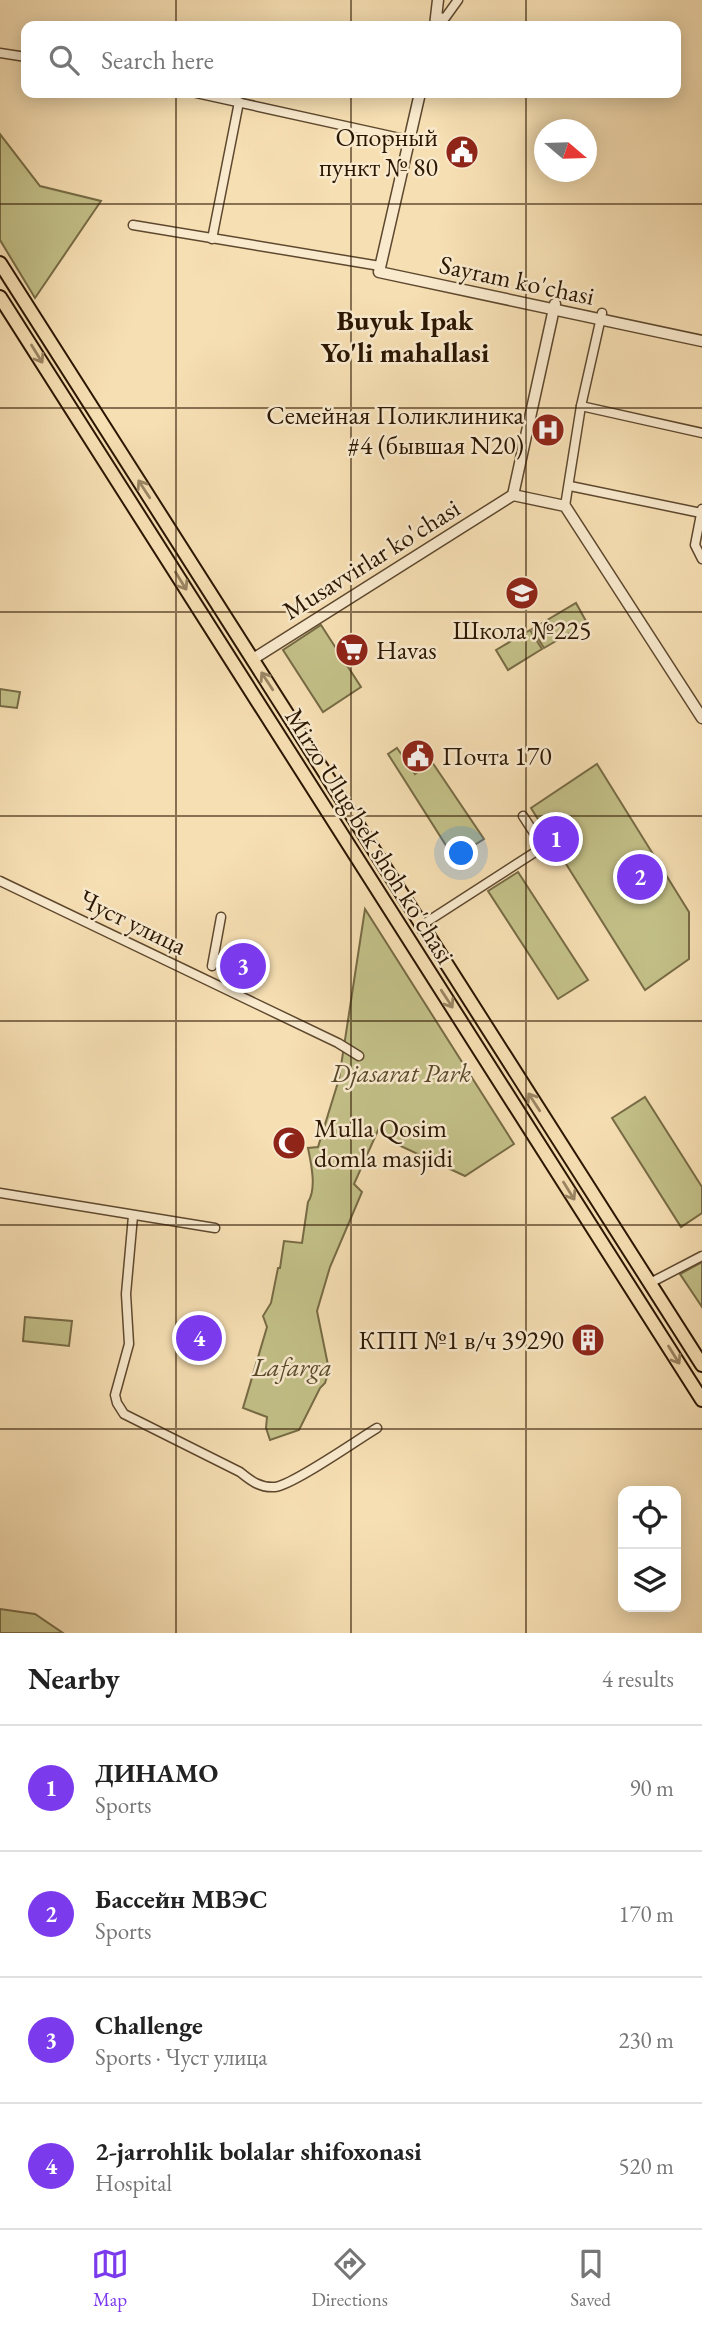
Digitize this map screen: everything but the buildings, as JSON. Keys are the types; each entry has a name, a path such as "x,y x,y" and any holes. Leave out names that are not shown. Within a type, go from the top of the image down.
{"main road":[{"path":"0,253 53,347"},
{"name":"Mirzo Ulug'bek shoh ko'chasi","path":"0,263 702,1365"},
{"name":"Mirzo Ulug'bek shoh ko'chasi","path":"0,297 702,1400"},
{"path":"266,715 282,706"},
{"path":"645,1310 661,1300"}],"street":[{"path":"436,21 438,0"},
{"path":"438,21 445,18 458,0"},
{"path":"0,53 21,56"},
{"path":"220,98 409,140"},
{"path":"380,269 419,98"},
{"path":"212,239 239,102"},
{"name":"Sayram ko'chasi","path":"134,225 380,269 601,316 702,341"},
{"path":"555,306 513,495 565,506"},
{"path":"601,316 581,406 565,506 702,718"},
{"name":"Sayram ko'chasi","path":"601,316 702,334"},
{"path":"581,406 702,433"},
{"path":"569,486 702,511 695,545 702,559"},
{"name":"Musavvirlar ko'chasi","path":"253,659 513,495"},
{"path":"422,925 543,846 523,816"},
{"name":"Чуст улица","path":"0,881 338,1043 359,1056"},
{"path":"212,966 221,917"},
{"path":"0,1193 215,1228"},
{"path":"133,1216 127,1294 129,1344 115,1395 124,1414 240,1472 256,1485 267,1486 285,1484 377,1428"},
{"path":"650,1283 702,1256"}],"green space":[{"path":"0,134 40,186 101,201 35,298 0,240"},
{"path":"576,603 587,623 544,648 532,629"},
{"path":"321,625 361,687 323,712 283,650"},
{"path":"530,630 542,649 508,670 496,650"},
{"path":"0,689 20,692 17,708 0,706"},
{"path":"397,748 415,774 432,762 484,839 454,858 388,754"},
{"path":"597,764 689,912 689,959 645,990 531,808"},
{"path":"518,872 588,980 558,999 488,891"},
{"path":"365,909 514,1144 465,1176 394,1143 379,1128 354,1184 362,1192 330,1267 317,1311 329,1370 325,1383 299,1430 270,1440 266,1428 267,1417 243,1408 267,1327 263,1316 271,1303 284,1241 302,1243 313,1183 308,1148 318,1147 339,1079"},
{"path":"645,1097 702,1187 702,1213 681,1227 612,1118"},
{"path":"702,1262 702,1307 680,1274"},
{"path":"25,1317 72,1321 69,1346 23,1341"},
{"path":"0,1609 35,1614 63,1633 0,1633"}],"place":[{"name":"Опорный пункт № 80","path":"462,152"},
{"name":"Семейная Поликлиника #4 (бывшая N20)","path":"548,430"},
{"name":"Школа №225","path":"522,593"},
{"name":"Havas","path":"352,650"},
{"name":"Почта 170","path":"418,756"},
{"name":"ДИНАМО","path":"556,839"},
{"name":"Бассейн МВЭС","path":"640,877"},
{"name":"Challenge","path":"243,966"},
{"name":"Mulla Qosim domla masjidi","path":"289,1143"},
{"name":"2-jarrohlik bolalar shifoxonasi","path":"199,1338"},
{"name":"КПП №1 в/ч 39290","path":"588,1340"}],"district":[{"name":"Buyuk Ipak Yo'li mahallasi","path":"405,336"}],"park label":[{"name":"Djasarat Park","path":"401,1073"},
{"name":"Lafarga","path":"292,1367"}]}
